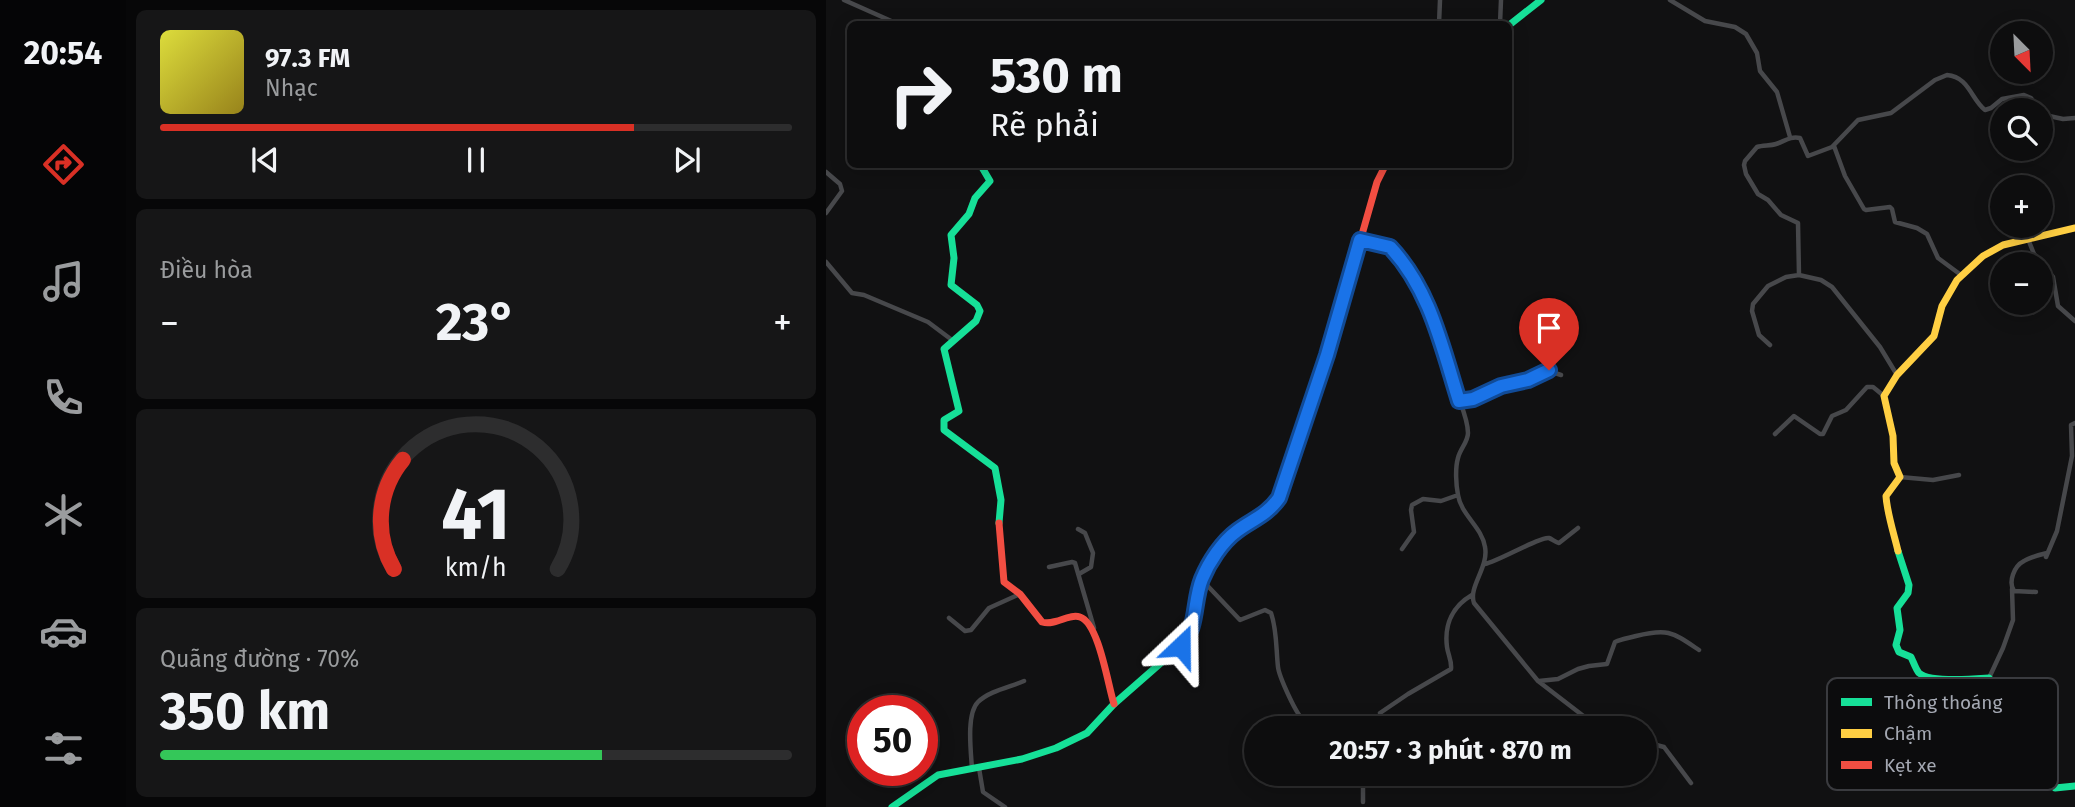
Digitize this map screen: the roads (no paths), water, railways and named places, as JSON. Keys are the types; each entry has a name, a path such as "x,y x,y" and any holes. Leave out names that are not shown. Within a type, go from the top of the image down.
{"street":[{"path":"844,0 891,21"},
{"path":"1439,21 1440,0"},
{"path":"1500,21 1502,0"},
{"path":"1512,23 1541,0"},
{"path":"1670,0 1705,21 1735,27 1746,34 1757,52 1760,71 1777,92 1790,137"},
{"path":"1799,275 1798,223 1781,215 1768,200 1758,194 1746,174 1744,165 1757,147 1776,144 1790,137 1800,138 1808,156 1834,146 1858,120 1891,113 1935,80 1947,75 1958,78 1970,88 1981,107 1985,110 1990,109"},
{"path":"2008,98 2025,95 2031,98"},
{"path":"2053,116 2075,118"},
{"path":"1834,146 1845,176 1864,209 1890,207 1895,222 1917,228 1927,234 1938,258 1961,275"},
{"path":"982,168 990,181 975,198 969,214 951,235 954,262 950,281 953,288 977,305 980,311 975,321 947,345 944,353 954,381 959,411 944,420 943,427 995,468 1001,500 999,522 1003,556 1002,577 1007,585 1020,594 1042,622 1053,624 1080,617 1087,620 1096,636"},
{"path":"892,807 938,775 1022,759 1077,739 1087,733 1114,704 1187,640 1192,631 1202,580 1228,539 1238,530 1265,515 1279,498 1327,355 1377,182 1384,168"},
{"path":"826,172 842,188 826,213"},
{"path":"1884,396 1897,375 1934,336 1942,306 1961,275 1992,250 2012,242 2075,228"},
{"path":"2028,239 2034,254 2053,277 2058,306 2075,321"},
{"path":"1360,240 1390,247 1419,289 1432,316 1468,433 1457,461 1458,495 1485,543 1485,564 1472,594 1455,607 1450,619 1447,644 1451,669 1380,713"},
{"path":"826,262 852,292 928,322 952,340"},
{"path":"1770,345 1759,335 1752,307 1768,286 1786,277 1799,275 1821,280 1832,288 1880,347 1897,375"},
{"path":"1459,401 1473,399 1501,386 1528,380 1546,370 1561,375"},
{"path":"1775,433 1794,416 1823,434 1832,416 1846,410 1867,387 1873,387 1884,396 1894,436 1894,463 1900,477"},
{"path":"1989,678 2012,620 2012,578 2022,561 2046,555 2057,531 2072,456 2071,425 2075,423"},
{"path":"1900,477 1933,480 1959,475"},
{"path":"1900,477 1885,500 1909,584 1908,593 1897,608 1900,630 1896,645 1899,652 1913,660 1919,673 1936,678"},
{"path":"1402,549 1414,532 1412,505 1423,499 1441,501 1458,495"},
{"path":"1077,528 1085,533 1093,557 1091,567 1079,574"},
{"path":"1485,564 1509,556 1541,538 1549,538 1559,543 1578,528"},
{"path":"1049,567 1072,562 1076,566 1114,704"},
{"path":"1202,580 1240,620 1265,610 1271,613 1278,670 1299,716"},
{"path":"2012,590 2036,592"},
{"path":"949,618 965,631 971,630 989,608 1020,594"},
{"path":"1472,594 1474,603 1538,681 1583,716"},
{"path":"1538,681 1558,679 1578,669 1607,664 1615,642 1651,632 1662,631 1677,635 1699,650"},
{"path":"1005,807 983,792 976,768 971,718 975,705 985,697 1024,681"},
{"path":"1657,745 1664,747 1691,783"},
{"path":"1363,786 1363,802"}]}
